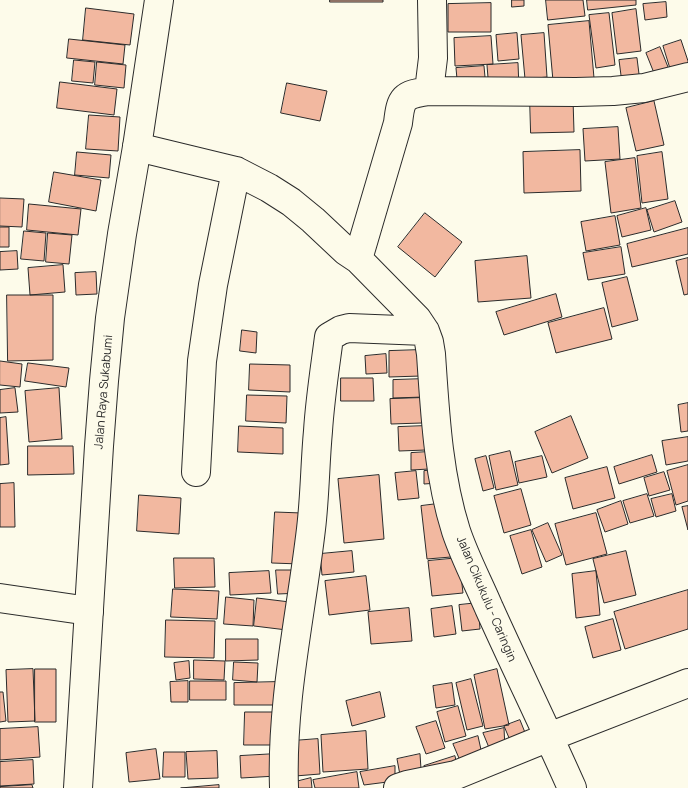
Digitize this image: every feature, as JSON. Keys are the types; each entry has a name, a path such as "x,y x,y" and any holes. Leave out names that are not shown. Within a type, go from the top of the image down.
{"main road":[{"name":"Jalan Raya Sukabumi","path":"78,788 99,446 110,318 159,0"},
{"path":"429,91 433,58 432,0"},
{"path":"358,260 398,123 400,106 405,97 429,91 614,91 644,88 688,77"},
{"name":"Jalan Cikukulu - Caringin","path":"137,148 236,172 269,188 291,202 313,220 358,260 417,318 429,342 436,430 456,530 464,554 572,788"},
{"path":"196,472 202,361 213,286 236,172"},
{"path":"284,788 283,758 289,688 311,528 322,384 330,337 341,330 349,328 425,331"},
{"path":"0,598 89,611"},
{"path":"398,788 456,776 549,737 688,683"}],"building":[{"path":"330,0 383,0 383,2 330,2"},
{"path":"512,0 524,0 524,6 512,7"},
{"path":"546,0 583,0 585,16 548,20"},
{"path":"587,0 636,0 636,5 588,10"},
{"path":"666,2 667,17 645,20 643,4"},
{"path":"491,3 491,32 448,32 448,4"},
{"path":"86,8 134,14 130,45 83,40"},
{"path":"636,9 641,51 617,54 612,13"},
{"path":"609,13 615,65 596,68 589,15"},
{"path":"589,21 594,78 553,81 548,25"},
{"path":"517,33 519,59 498,61 496,35"},
{"path":"544,33 547,77 525,79 521,35"},
{"path":"491,36 493,64 455,66 454,38"},
{"path":"69,39 125,45 123,64 67,58"},
{"path":"681,40 688,61 688,70 672,75 663,46"},
{"path":"660,47 670,72 656,78 646,53"},
{"path":"637,58 640,82 622,83 619,60"},
{"path":"74,60 95,62 93,83 72,81"},
{"path":"97,62 126,65 124,88 95,85"},
{"path":"518,63 519,88 489,90 487,65"},
{"path":"484,66 486,88 458,90 456,68"},
{"path":"60,82 117,89 114,115 57,108"},
{"path":"287,83 327,91 320,121 281,113"},
{"path":"530,99 573,99 574,132 531,133"},
{"path":"654,101 664,145 636,151 626,108"},
{"path":"89,115 120,117 118,151 86,149"},
{"path":"618,127 620,159 585,161 583,129"},
{"path":"580,150 581,191 524,193 523,152"},
{"path":"77,152 111,155 109,178 75,175"},
{"path":"662,152 668,199 642,203 637,156"},
{"path":"635,158 641,208 611,213 605,162"},
{"path":"54,172 101,180 96,211 49,202"},
{"path":"0,198 24,199 22,227 0,226"},
{"path":"675,201 682,222 654,232 647,210"},
{"path":"29,204 81,209 78,235 27,230"},
{"path":"646,208 651,230 622,237 617,216"},
{"path":"425,213 462,242 435,277 398,247"},
{"path":"615,216 620,245 586,251 581,222"},
{"path":"0,227 9,227 9,247 0,247"},
{"path":"688,228 688,254 632,267 627,244"},
{"path":"24,231 46,233 44,261 21,259"},
{"path":"48,233 72,235 69,264 46,262"},
{"path":"621,247 625,274 588,280 583,253"},
{"path":"17,251 18,269 0,270 0,252"},
{"path":"527,256 531,298 478,302 475,261"},
{"path":"688,258 688,294 684,295 676,261"},
{"path":"63,265 65,292 30,295 28,268"},
{"path":"96,272 97,294 76,295 75,273"},
{"path":"627,277 638,320 612,327 602,283"},
{"path":"556,294 562,317 504,335 496,312"},
{"path":"7,295 53,295 53,360 8,361"},
{"path":"604,308 612,339 556,353 548,323"},
{"path":"242,330 257,332 256,353 240,351"},
{"path":"420,350 421,376 389,377 389,351"},
{"path":"386,354 387,373 366,374 365,356"},
{"path":"0,361 22,364 20,387 0,385"},
{"path":"28,363 69,368 66,387 25,381"},
{"path":"250,364 290,365 290,392 249,390"},
{"path":"341,378 373,378 374,401 341,401"},
{"path":"424,379 424,397 393,398 393,380"},
{"path":"15,388 18,412 0,413 0,390"},
{"path":"59,388 62,439 29,442 25,391"},
{"path":"247,395 287,396 286,423 246,421"},
{"path":"421,398 422,423 391,424 390,399"},
{"path":"688,403 688,431 681,432 678,405"},
{"path":"571,416 588,458 552,473 535,432"},
{"path":"6,417 9,464 0,465 0,418"},
{"path":"239,426 283,428 283,454 238,452"},
{"path":"425,426 426,450 399,451 398,427"},
{"path":"688,437 688,461 666,465 662,441"},
{"path":"28,446 73,446 74,474 28,475"},
{"path":"510,451 518,485 496,490 489,456"},
{"path":"428,452 429,469 411,470 411,453"},
{"path":"652,455 657,472 619,484 614,467"},
{"path":"486,456 494,488 483,491 475,459"},
{"path":"542,456 547,477 519,483 515,462"},
{"path":"688,465 688,501 676,505 667,471"},
{"path":"607,467 615,498 573,509 565,478"},
{"path":"437,470 438,483 424,484 424,471"},
{"path":"416,471 419,498 398,500 395,473"},
{"path":"664,472 670,490 649,496 644,478"},
{"path":"379,475 384,539 344,543 338,479"},
{"path":"14,483 15,527 0,527 0,484"},
{"path":"521,489 531,525 504,533 494,496"},
{"path":"647,494 654,516 630,523 623,501"},
{"path":"672,494 676,511 656,517 651,499"},
{"path":"139,495 181,498 179,534 137,531"},
{"path":"621,501 628,524 605,532 597,510"},
{"path":"445,503 451,557 427,559 421,506"},
{"path":"688,506 688,530 682,507"},
{"path":"275,512 302,513 300,564 272,563"},
{"path":"596,513 607,554 566,565 555,524"},
{"path":"548,523 562,555 546,562 532,530"},
{"path":"531,530 542,567 522,574 510,536"},
{"path":"352,551 354,572 322,575 320,554"},
{"path":"626,551 636,595 604,603 593,559"},
{"path":"174,558 214,558 215,587 175,588"},
{"path":"459,558 463,593 432,596 428,561"},
{"path":"276,570 300,570 301,593 278,594"},
{"path":"269,571 271,593 230,595 229,573"},
{"path":"596,571 600,615 576,618 572,574"},
{"path":"366,576 370,610 329,615 325,581"},
{"path":"173,589 219,591 217,619 171,617"},
{"path":"688,590 688,629 625,649 614,612"},
{"path":"226,597 254,600 253,626 224,624"},
{"path":"257,598 298,603 295,631 254,626"},
{"path":"478,603 480,629 462,631 459,605"},
{"path":"452,606 456,634 434,637 431,609"},
{"path":"409,608 412,641 371,644 368,612"},
{"path":"613,619 621,650 593,658 585,627"},
{"path":"166,620 215,621 214,658 165,657"},
{"path":"226,639 258,639 258,660 226,661"},
{"path":"194,660 225,661 224,680 194,679"},
{"path":"189,661 190,678 176,680 174,663"},
{"path":"234,662 258,663 257,682 233,680"},
{"path":"33,669 35,721 8,722 6,670"},
{"path":"35,669 56,669 56,722 35,722"},
{"path":"497,669 509,725 485,729 474,675"},
{"path":"471,679 483,726 467,730 456,683"},
{"path":"188,681 188,702 171,702 170,682"},
{"path":"190,681 226,681 226,700 190,700"},
{"path":"277,682 277,705 234,705 234,683"},
{"path":"452,683 455,705 436,708 433,686"},
{"path":"0,692 3,692 6,721 0,722"},
{"path":"380,692 385,717 352,726 346,701"},
{"path":"458,706 466,736 445,742 437,712"},
{"path":"245,712 279,712 279,745 244,745"},
{"path":"520,720 528,740 512,745 504,726"},
{"path":"436,721 445,748 426,754 416,727"},
{"path":"38,727 40,757 0,760 0,729"},
{"path":"504,728 505,748 492,755 483,733"},
{"path":"366,731 368,769 323,772 321,735"},
{"path":"478,736 483,759 461,763 453,744"},
{"path":"318,739 320,774 295,776 292,741"},
{"path":"156,749 160,779 129,782 126,753"},
{"path":"217,751 218,778 188,779 186,752"},
{"path":"164,752 185,752 185,777 163,777"},
{"path":"276,754 277,776 241,778 240,756"},
{"path":"420,754 421,769 400,775 397,759"},
{"path":"455,756 457,766 426,774 424,766"},
{"path":"33,760 34,784 0,786 0,762"},
{"path":"395,766 395,781 364,785 360,772"},
{"path":"357,772 359,788 315,788 313,780"},
{"path":"311,778 312,788 297,788 295,782"},
{"path":"32,785 33,788 0,788 0,787"},
{"path":"219,785 219,788 181,788"}]}
